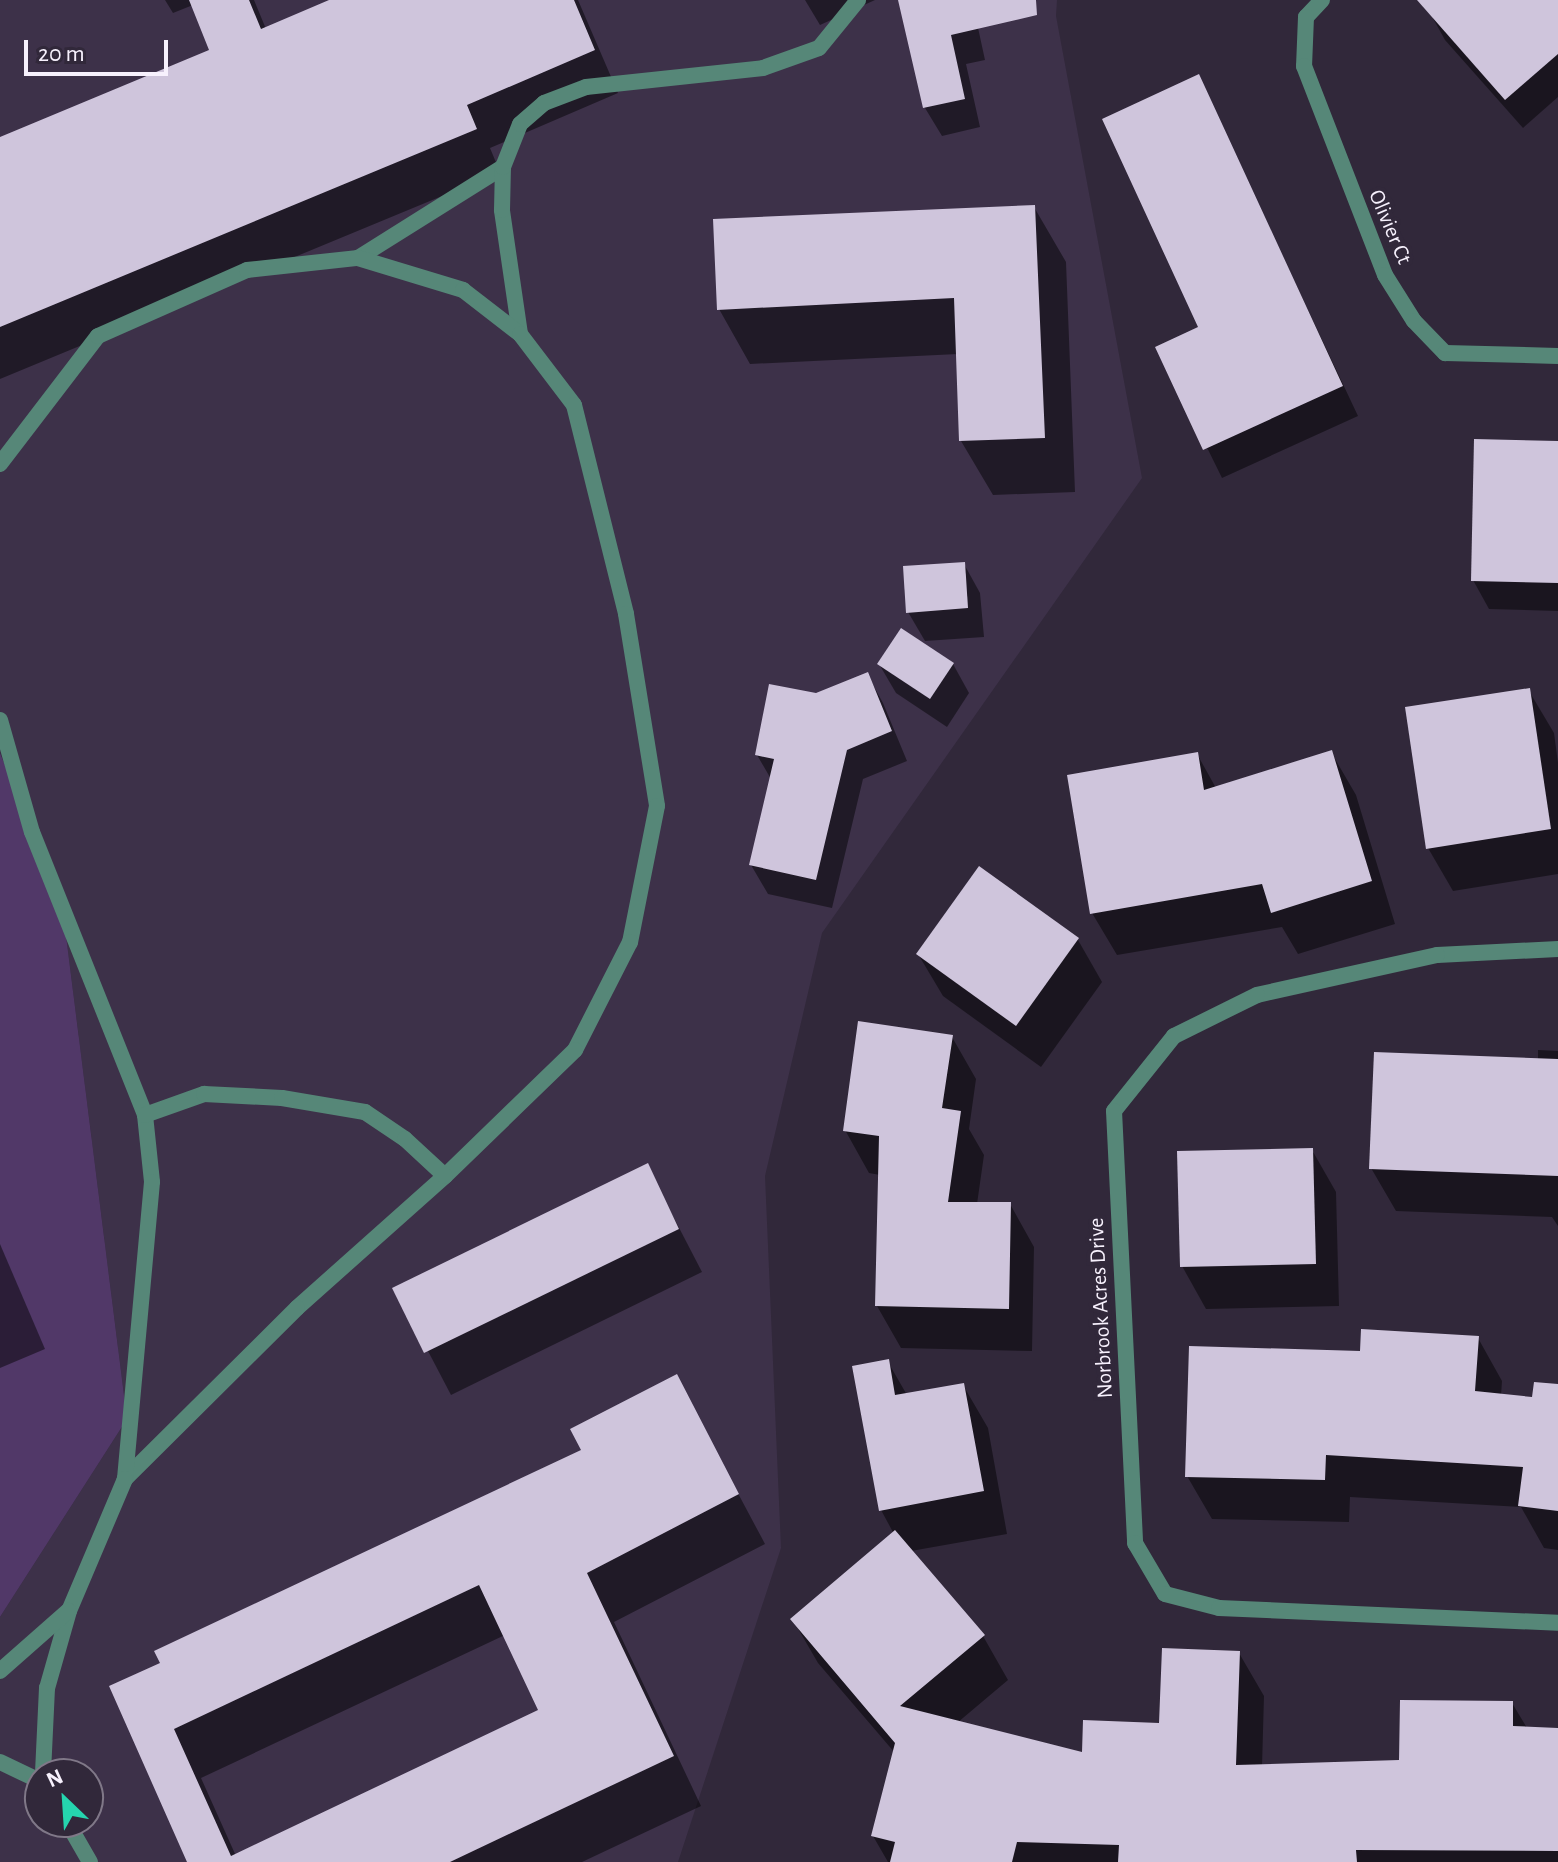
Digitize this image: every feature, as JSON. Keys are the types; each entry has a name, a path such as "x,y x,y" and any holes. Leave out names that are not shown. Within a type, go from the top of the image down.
{"street":[{"path":"520,334 502,210 503,167 520,124 544,103 586,87 763,68 819,48 858,0"},
{"name":"Olivier Ct","path":"1322,0 1306,17 1304,66 1385,275 1414,321 1445,353 1558,356"},
{"path":"358,258 503,167"},
{"path":"0,464 98,336 247,270 358,258 463,290 520,334 574,405 626,614 657,806 630,942 575,1050 445,1176 297,1308 125,1479"},
{"path":"0,720 32,832 145,1115 152,1182 125,1479 69,1611 47,1688 44,1758"},
{"name":"Norbrook Acres Drive","path":"1558,949 1437,955 1257,995 1174,1036 1114,1111 1135,1543 1165,1594 1219,1608 1558,1623"},
{"path":"145,1115 204,1094 282,1098 365,1112 405,1139 445,1176"},
{"path":"0,1671 69,1611"},
{"path":"0,1762 24,1773"},
{"path":"76,1838 90,1862"}],"shaded area":[{"path":"0,0 1057,0 1056,16 1142,478 822,933 765,1176 781,1548 678,1862 0,1862 0,1617 127,1419 62,904 0,752"},
{"path":"0,753 62,904 127,1419 0,1617"}],"building":[{"path":"189,0 249,0 261,29 329,0 574,0 595,50 467,105 477,129 0,327 0,137 209,50"},
{"path":"898,0 1036,0 1037,15 951,35 965,99 923,108"},
{"path":"1417,0 1558,0 1558,54 1505,100"},
{"path":"1199,74 1343,386 1203,450 1155,347 1198,327 1102,119"},
{"path":"1035,205 1045,438 959,441 954,298 717,310 713,219"},
{"path":"1474,439 1558,441 1558,583 1471,581"},
{"path":"965,562 968,608 906,613 903,566"},
{"path":"901,628 954,663 930,699 877,664"},
{"path":"868,672 892,731 847,750 816,880 749,865 774,759 755,755 769,684 816,693"},
{"path":"1530,688 1551,829 1426,849 1405,707"},
{"path":"1332,750 1372,881 1271,913 1262,884 1090,914 1067,775 1198,752 1204,790"},
{"path":"979,866 1079,938 1016,1026 916,954"},
{"path":"858,1021 953,1035 942,1108 961,1111 948,1202 1011,1202 1009,1309 875,1306 879,1136 843,1131"},
{"path":"1374,1052 1558,1059 1558,1176 1369,1169"},
{"path":"1313,1148 1316,1264 1180,1267 1177,1151"},
{"path":"648,1163 679,1229 424,1353 392,1288"},
{"path":"1361,1329 1479,1336 1475,1391 1532,1397 1534,1382 1558,1384 1558,1511 1518,1506 1523,1467 1326,1455 1325,1480 1185,1477 1189,1346 1360,1351"},
{"path":"889,1359 895,1395 964,1383 984,1491 879,1511 852,1366"},
{"path":"677,1374 739,1494 587,1573 674,1756 450,1862 187,1862 109,1686 160,1663 154,1651 581,1450 570,1429","holes":["479,1585 538,1710 231,1856 174,1729"]},
{"path":"895,1530 985,1635 900,1706 1082,1752 1083,1720 1159,1723 1162,1648 1240,1651 1236,1765 1399,1760 1400,1700 1513,1701 1513,1726 1558,1728 1558,1851 1356,1850 1357,1862 1118,1862 1119,1845 1017,1842 1012,1862 890,1862 895,1842 871,1836 895,1743 790,1619"}]}
